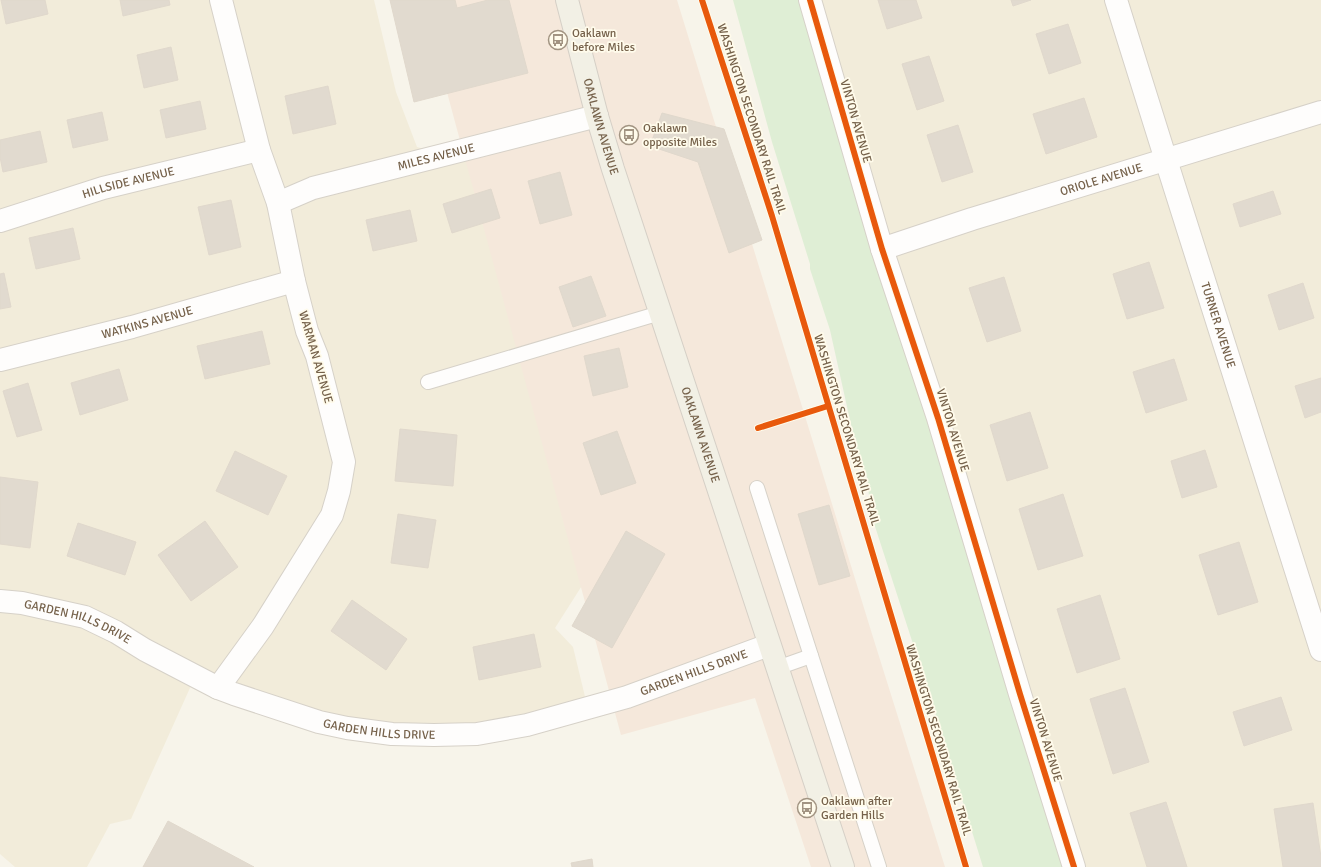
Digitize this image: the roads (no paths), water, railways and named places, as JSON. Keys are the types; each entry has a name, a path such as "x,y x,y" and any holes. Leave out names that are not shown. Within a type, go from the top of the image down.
{"main road":[{"name":"OAKLAWN AVENUE","path":"568,0 597,116 613,169 776,668 843,867"}],"street":[{"name":"WARMAN AVENUE","path":"218,688 263,626 332,515 339,491 344,462 317,356 307,331 294,281 278,204 259,150 221,0"},
{"name":"VINTON AVENUE","path":"810,0 882,249 938,418 1020,694 1074,867"},
{"name":"TURNER AVENUE","path":"1116,0 1321,650"},
{"name":"ORIOLE AVENUE","path":"882,249 972,219 1321,112"},
{"name":"MILES AVENUE","path":"278,204 313,188 597,116"},
{"name":"HILLSIDE AVENUE","path":"0,221 102,188 259,150"},
{"name":"WATKINS AVENUE","path":"0,360 132,327 294,281"},
{"name":"GARDEN HILLS DRIVE","path":"0,601 85,617 218,688 234,694 319,722 347,728 392,734 477,734 527,725 626,697 769,644"}],"lane":[{"path":"428,382 660,313"},
{"path":"758,488 880,867"},
{"path":"776,668 811,656"}],"place":[{"name":"Oaklawn before Miles","path":"558,40"},
{"name":"Oaklawn opposite Miles","path":"629,135"},
{"name":"Oaklawn after Garden Hills","path":"807,808"}]}
